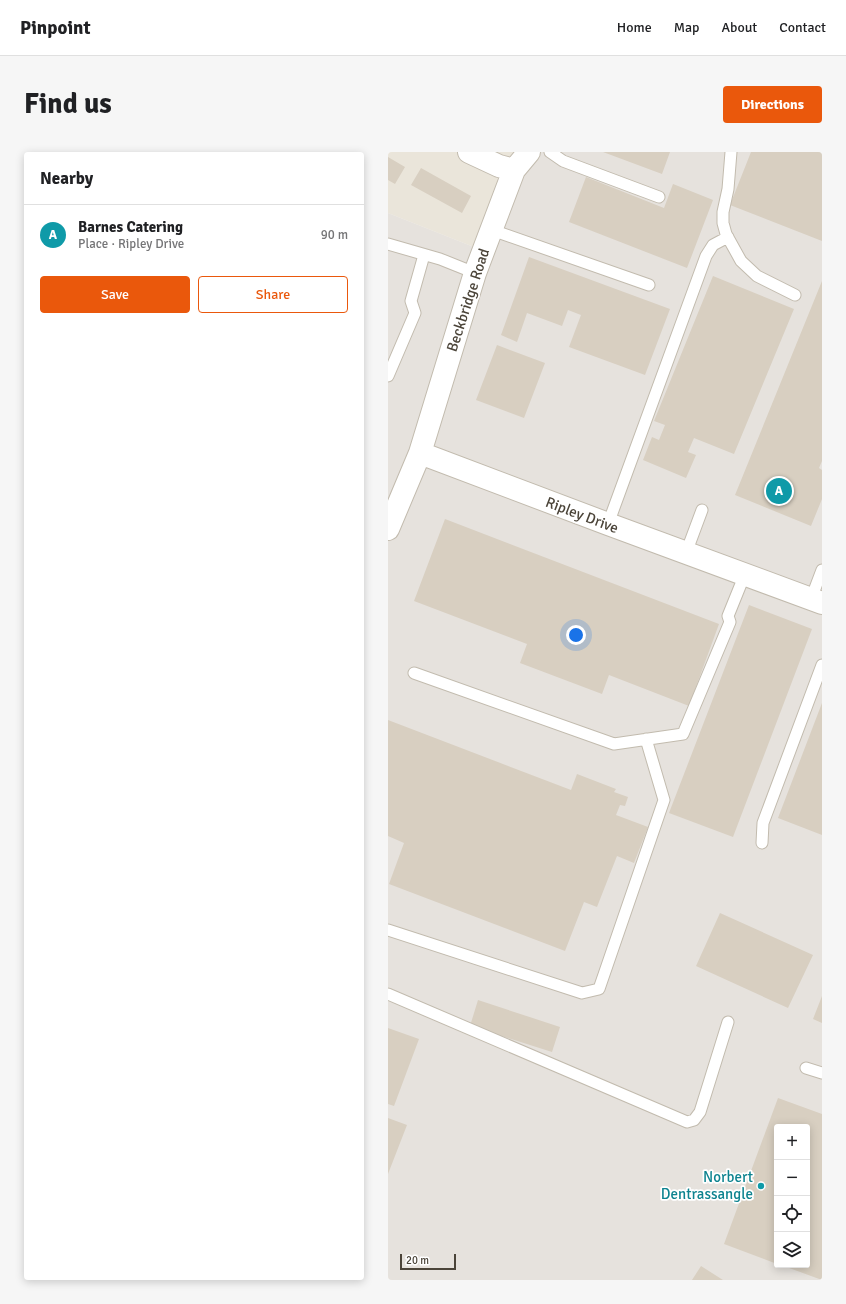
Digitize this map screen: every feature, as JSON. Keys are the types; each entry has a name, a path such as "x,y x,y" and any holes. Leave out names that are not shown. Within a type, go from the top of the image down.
{"street":[{"path":"471,152 499,166 514,170"},
{"name":"Beckbridge Road","path":"420,453 475,273 514,170 529,152"},
{"path":"388,529 420,453"},
{"name":"Ripley Drive","path":"420,453 816,601"}],"lane":[{"path":"550,152 563,161 659,197"},
{"path":"731,152 728,189 723,212 723,223 728,237 741,261 757,276 795,295"},
{"path":"492,230 650,285"},
{"path":"608,524 706,256 713,245 728,237"},
{"path":"388,244 440,259 475,273"},
{"path":"388,376 414,313 411,301 424,255"},
{"path":"686,552 702,510"},
{"path":"816,601 822,570"},
{"path":"414,673 614,744 683,734 730,622 728,616 745,574"},
{"path":"762,843 763,823 822,665"},
{"path":"388,930 582,993 599,989 664,800 646,739"},
{"path":"388,994 686,1122 694,1120 700,1112 728,1022"},
{"path":"806,1068 822,1073"}],"shaded area":[{"path":"388,152 529,152 484,251 388,213"},
{"path":"529,152 822,152 822,1280 388,1280 388,213 484,251"}],"building":[{"path":"603,152 670,152 662,174"},
{"path":"751,152 822,152 822,241 730,205"},
{"path":"388,157 405,167 395,184 388,180"},
{"path":"421,168 471,196 462,213 411,185"},
{"path":"586,177 664,208 673,184 713,200 687,268 569,222"},
{"path":"529,257 670,309 645,375 569,347 581,315 568,310 562,326 527,313 517,342 501,335"},
{"path":"713,276 794,309 734,454 694,438 688,452 696,455 686,478 643,460 652,437 659,440 665,425 654,421"},
{"path":"822,281 822,461 819,468 822,470 822,499 811,526 735,495"},
{"path":"497,345 545,363 524,418 476,400"},
{"path":"445,519 719,624 689,706 609,675 602,694 520,663 527,644 414,601"},
{"path":"749,605 812,629 733,837 669,813"},
{"path":"822,703 822,835 778,818"},
{"path":"388,720 571,790 577,774 616,789 614,792 628,797 625,806 620,805 616,815 648,827 634,863 617,856 597,907 584,902 565,951 389,884 404,843 388,836"},
{"path":"720,913 813,955 788,1008 696,966"},
{"path":"822,996 822,1023 813,1019"},
{"path":"478,1000 560,1027 552,1052 470,1026"},
{"path":"388,1028 419,1039 394,1106 388,1104"},
{"name":"Norbert Dentrassangle","path":"778,1098 822,1114 822,1280 789,1268 810,1268 810,1124 774,1124 774,1263 724,1244"},
{"path":"388,1118 407,1125 388,1174"},
{"path":"701,1266 723,1280 692,1280"}],"place":[{"name":"Barnes Catering","path":"779,491"},
{"name":"Norbert Dentrassangle","path":"761,1186"}]}
